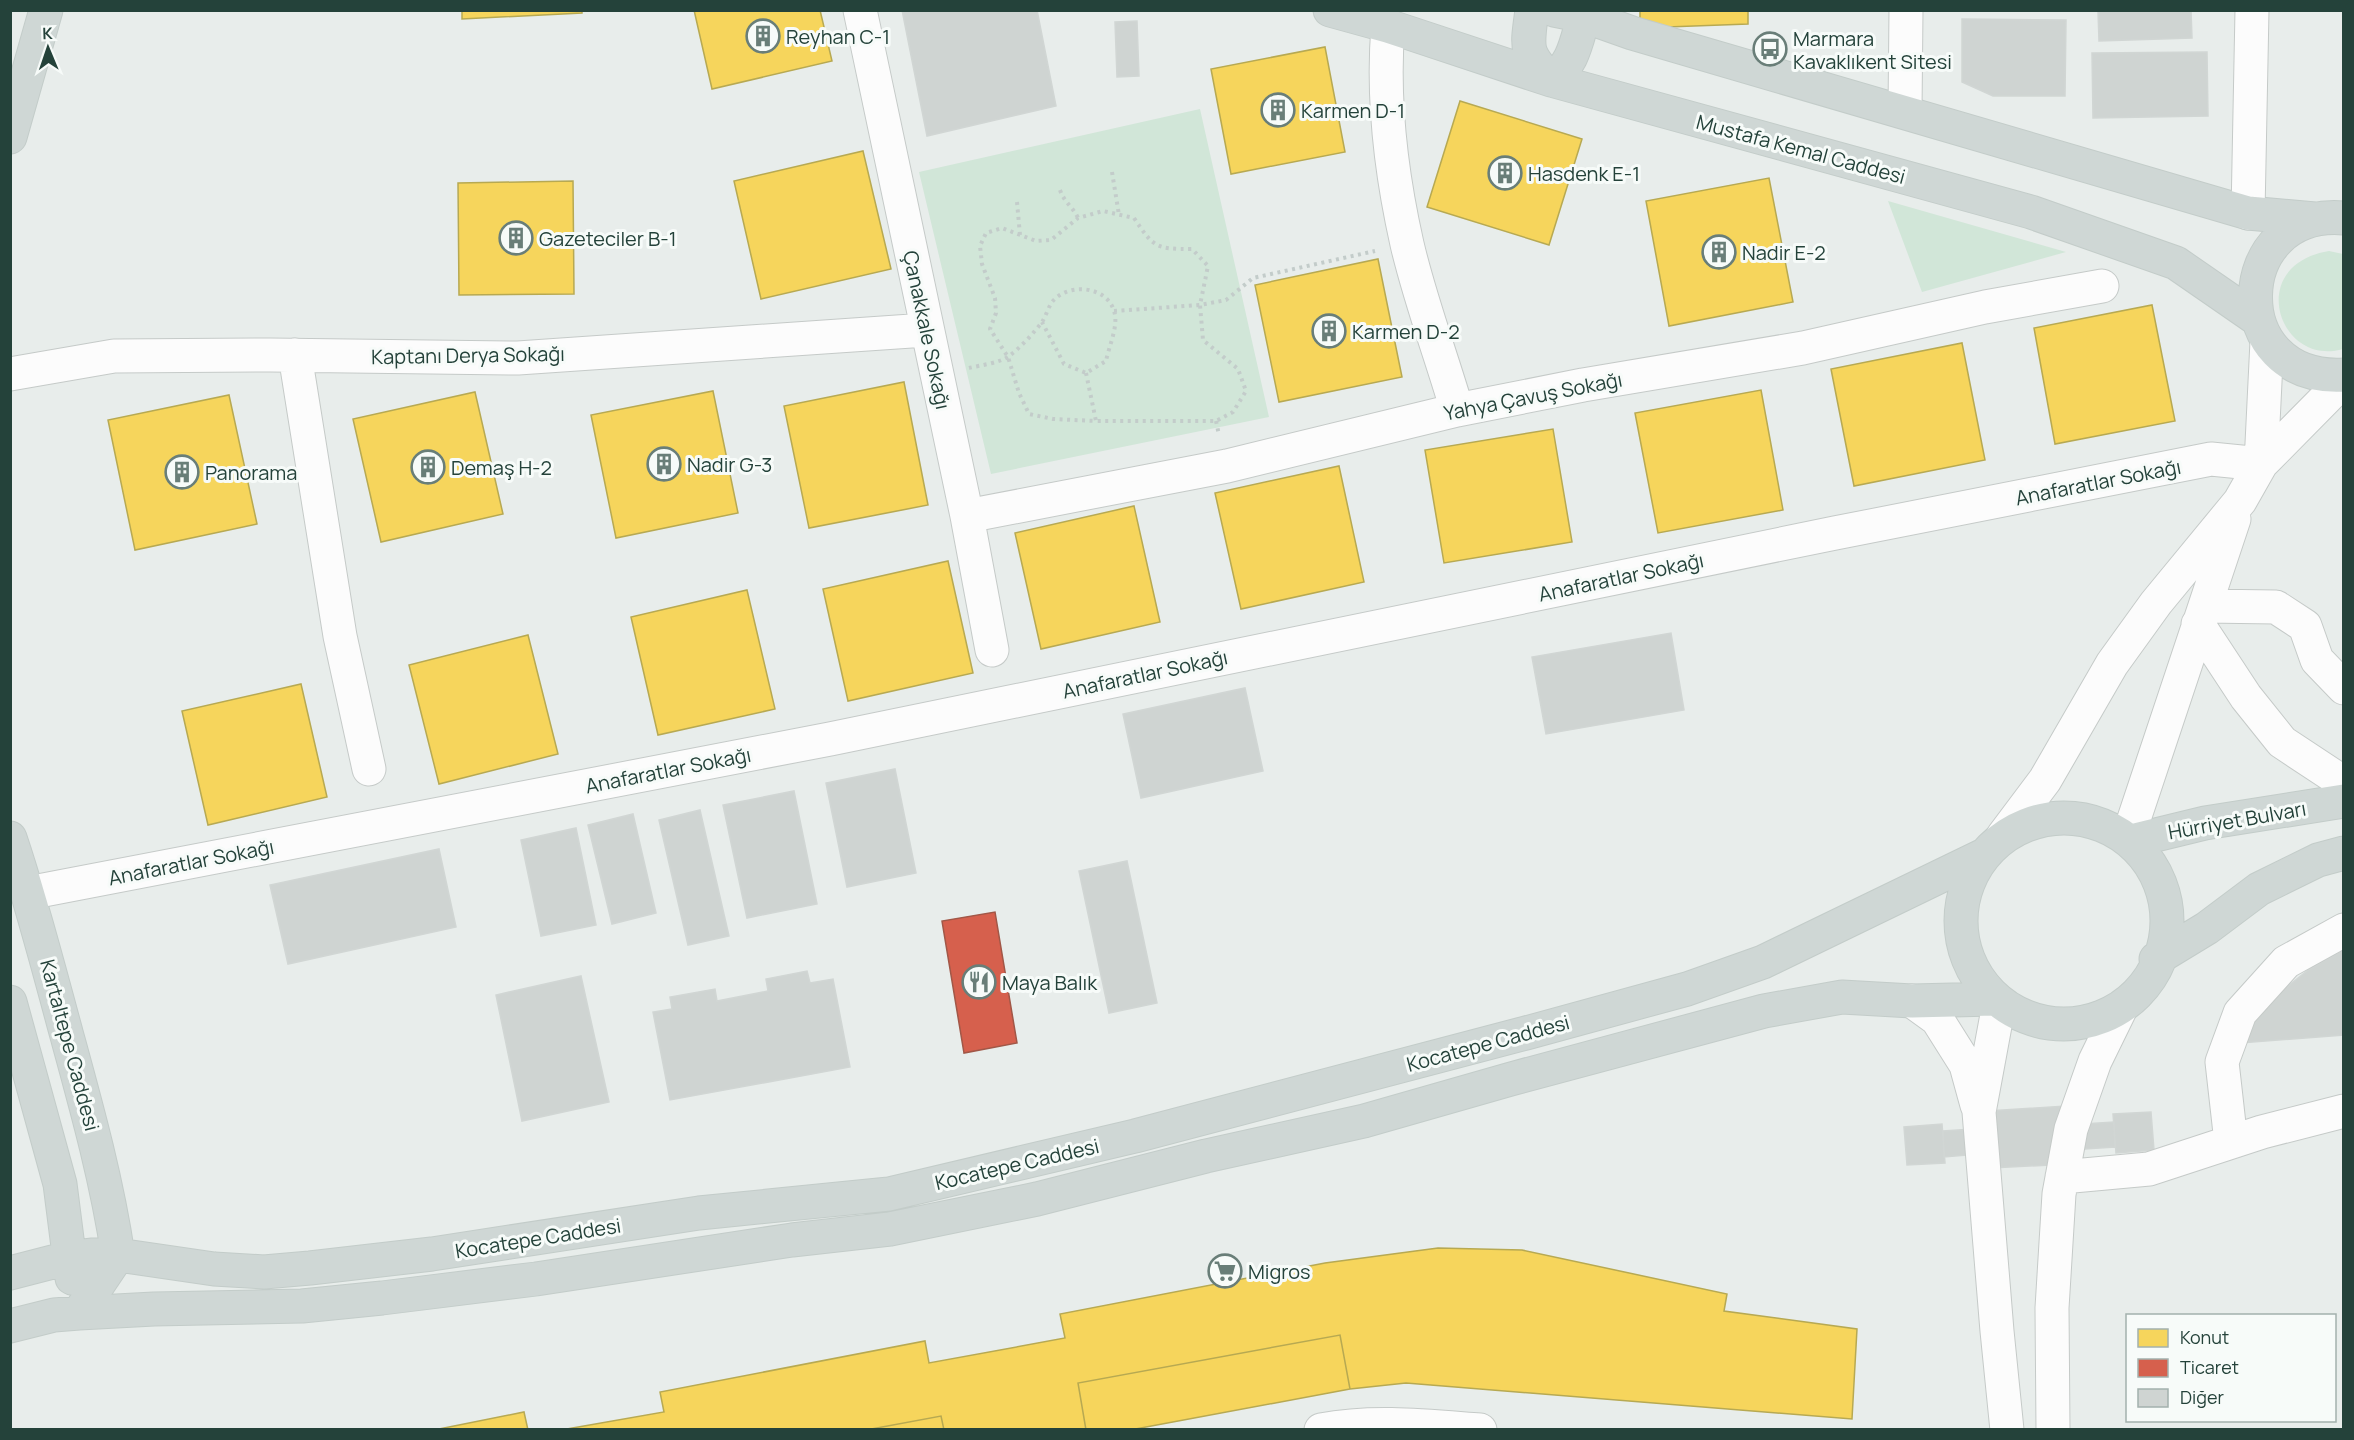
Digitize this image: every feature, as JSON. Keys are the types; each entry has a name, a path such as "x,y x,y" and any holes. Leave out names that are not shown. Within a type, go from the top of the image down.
{"main road":[{"path":"10,137 46,10"},
{"name":"Mustafa Kemal Caddesi","path":"1330,10 1388,26 1551,80 2031,212 2176,263 2262,330 2284,358 2305,370 2328,376 2343,375"},
{"path":"1532,10 1528,44 1534,62 1551,80 1563,72 1572,56 1574,12 1632,33 2248,213 2336,218"},
{"path":"2262,330 2254,293 2259,268 2272,246 2291,229 2336,218"},
{"name":"Hürriyet Bulvarı","path":"2129,839 2205,823 2343,801"},
{"path":"2052,816 2079,816 2105,823 2129,839 2146,856 2159,879 2165,905 2164,933 2156,959 2141,985 2120,1012 2095,1024 2067,1028 2043,1026 2020,1017 1997,1001 1983,986 1971,964 1965,940 1965,904 1971,878 1994,845 2026,822 2052,816"},
{"name":"Kartaltepe Caddesi","path":"10,838 28,893 98,1149 111,1204 118,1255"},
{"name":"Kocatepe Caddesi","path":"10,1273 68,1258 93,1255 118,1255 214,1269 264,1272 310,1268 432,1254 699,1213 889,1194 1135,1136 1526,1034 1687,989 1763,962 1994,845"},
{"path":"2156,959 2207,928 2259,889 2318,860 2343,853"},
{"name":"Kocatepe Caddesi","path":"10,1326 54,1315 79,1313 303,1306 382,1298 536,1279 792,1240 890,1229 1037,1199 1206,1156 1364,1121 1764,1011 1842,997 1912,1001 1997,1001"},
{"path":"10,1002 60,1184 68,1258 79,1313"},
{"path":"79,1313 118,1255"}],"street":[{"name":"Çanakkale Sokağı","path":"861,10 967,516 992,650"},
{"path":"1905,111 1906,10"},
{"path":"2248,213 2252,10"},
{"path":"1388,26 1386,56 1389,145 1407,244 1457,410"},
{"name":"Yahya Çavuş Sokağı","path":"967,516 1227,466 1457,410 1583,385 1803,348 1974,309 2102,286"},
{"name":"Kaptanı Derya Sokağı","path":"10,374 114,356 295,355 518,358 927,330"},
{"path":"2261,464 2262,330"},
{"path":"295,355 340,636 369,769"},
{"path":"1994,845 2045,780 2112,664 2156,603 2240,501 2261,464 2343,380"},
{"name":"Anafaratlar Sokağı","path":"28,893 830,739 1835,533 2211,459 2261,464"},
{"path":"2129,839 2240,501"},
{"path":"2202,615 2276,607 2305,626 2317,660 2343,688"},
{"path":"2202,615 2246,697 2282,742 2343,783"},
{"path":"2231,1142 2222,1062 2240,1013 2286,962 2343,930"},
{"path":"1912,1001 1937,1019 1966,1065 1979,1112 2007,1430"},
{"path":"1979,1112 1997,1001"},
{"path":"2053,1430 2052,1308 2062,1177 2071,1129 2095,1060 2120,1012"},
{"path":"2062,1177 2149,1169 2262,1132 2343,1111"},
{"path":"1321,1430 1351,1424 1400,1424 1480,1430"}],"path":[{"path":"1112,172 1119,215"},
{"path":"1060,190 1063,199 1073,208 1078,218"},
{"path":"1017,202 1020,235"},
{"path":"1102,211 1134,218 1147,237 1164,249 1192,249 1208,266 1200,305 1203,340 1238,369 1246,391 1233,412 1216,421 1053,420 1029,414 1019,393 1008,357 990,329 996,313 995,298 981,264 980,246 986,233 1002,228 1036,241 1051,240 1078,218 1102,211"},
{"path":"1114,311 1200,305 1226,300 1253,279 1407,244"},
{"path":"937,377 1008,357 1042,322 1052,302 1063,293 1095,290 1107,298 1114,311 1114,326 1106,361 1086,373"},
{"path":"1042,322 1064,364 1086,373"},
{"path":"1086,373 1096,421"}],"green space":[{"path":"1200,109 1269,417 991,474 919,172"},
{"path":"1888,201 2066,252 1922,292"},
{"path":"2329,251 2343,254 2343,349 2321,351 2302,344 2288,330 2280,312 2279,293 2286,275 2303,260"}],"building: Konut":[{"path":"462,10 582,10 582,13 462,19"},
{"name":"Reyhan C-1","path":"694,10 820,10 832,61 712,89"},
{"path":"1640,10 1748,10 1748,24 1640,28"},
{"name":"Karmen D-1","path":"1325,47 1345,152 1231,174 1211,69"},
{"name":"Hasdenk E-1","path":"1460,101 1582,139 1549,245 1427,207"},
{"path":"863,151 891,269 761,299 734,181"},
{"name":"Nadir E-2","path":"1769,178 1793,302 1669,326 1646,201"},
{"name":"Gazeteciler B-1","path":"573,181 574,294 459,295 458,183"},
{"name":"Karmen D-2","path":"1378,259 1402,377 1279,402 1255,285"},
{"path":"2152,305 2175,421 2055,444 2034,328"},
{"path":"1962,343 1985,460 1854,486 1831,369"},
{"path":"904,382 928,505 809,528 784,406"},
{"path":"1761,390 1783,510 1658,533 1635,413"},
{"name":"Nadir G-3","path":"713,391 738,513 616,538 591,415"},
{"name":"Demaş H-2","path":"475,392 503,514 381,542 353,419"},
{"name":"Panorama","path":"229,395 257,524 135,550 108,420"},
{"path":"1553,429 1572,542 1444,563 1425,450"},
{"path":"1339,466 1364,582 1241,609 1215,493"},
{"path":"1134,506 1160,622 1041,649 1015,533"},
{"path":"948,561 973,673 848,701 823,589"},
{"path":"747,590 775,709 658,735 631,617"},
{"path":"528,635 558,754 439,784 409,665"},
{"path":"301,684 327,797 208,825 182,711"},
{"path":"1438,1248 1522,1250 1727,1294 1724,1311 1857,1329 1852,1419 1406,1383 1350,1389 1130,1430 561,1430 664,1412 660,1392 925,1341 929,1363 1065,1338 1060,1314 1325,1263"},
{"path":"1340,1335 1350,1389 1130,1430 1086,1430 1078,1383"},
{"path":"524,1412 528,1430 434,1430"},
{"path":"941,1416 944,1430 866,1430"}],"building: Ticaret":[{"name":"Maya Balık","path":"995,912 1017,1043 964,1053 942,921"}],"building: Diğer":[{"path":"902,10 1037,10 1056,106 927,136"},
{"path":"2191,10 2192,38 2099,41 2098,11"},
{"path":"1962,19 2066,20 2065,96 1993,96 1962,82"},
{"path":"1137,21 1139,76 1117,77 1115,22"},
{"path":"2207,52 2208,116 2093,118 2092,53"},
{"path":"1671,633 1684,710 1546,734 1532,657"},
{"path":"1245,688 1263,771 1141,798 1123,714"},
{"path":"895,769 916,873 847,887 826,783"},
{"path":"794,791 817,904 747,918 723,805"},
{"path":"700,810 729,936 688,945 659,820"},
{"path":"633,814 656,913 612,924 588,825"},
{"path":"576,828 596,925 541,936 521,840"},
{"path":"439,849 456,927 288,964 270,885"},
{"path":"1127,861 1157,1003 1109,1013 1079,871"},
{"path":"2344,949 2344,1035 2241,1043 2259,1016 2282,991 2308,970"},
{"path":"807,971 810,983 833,979 850,1067 670,1100 653,1012 672,1009 670,997 715,989 717,1001 768,991 766,979"},
{"path":"581,976 609,1102 522,1121 496,995"},
{"path":"2066,1106 2070,1164 1991,1168 1988,1111"},
{"path":"2151,1112 2154,1150 2116,1153 2113,1114"},
{"path":"2114,1122 2115,1147 2069,1150 2067,1125"},
{"path":"1942,1124 1945,1163 1907,1165 1904,1127"},
{"path":"1988,1128 1990,1153 1944,1157 1943,1131"}],"place":[{"name":"Reyhan C-1","path":"763,36"},
{"name":"Marmara Kavaklıkent Sitesi","path":"1770,49"},
{"name":"Karmen D-1","path":"1278,110"},
{"name":"Hasdenk E-1","path":"1505,173"},
{"name":"Gazeteciler B-1","path":"516,238"},
{"name":"Nadir E-2","path":"1719,252"},
{"name":"Karmen D-2","path":"1329,331"},
{"name":"Nadir G-3","path":"664,464"},
{"name":"Demaş H-2","path":"428,467"},
{"name":"Panorama","path":"182,472"},
{"name":"Maya Balık","path":"979,982"},
{"name":"Migros","path":"1225,1271"}]}
